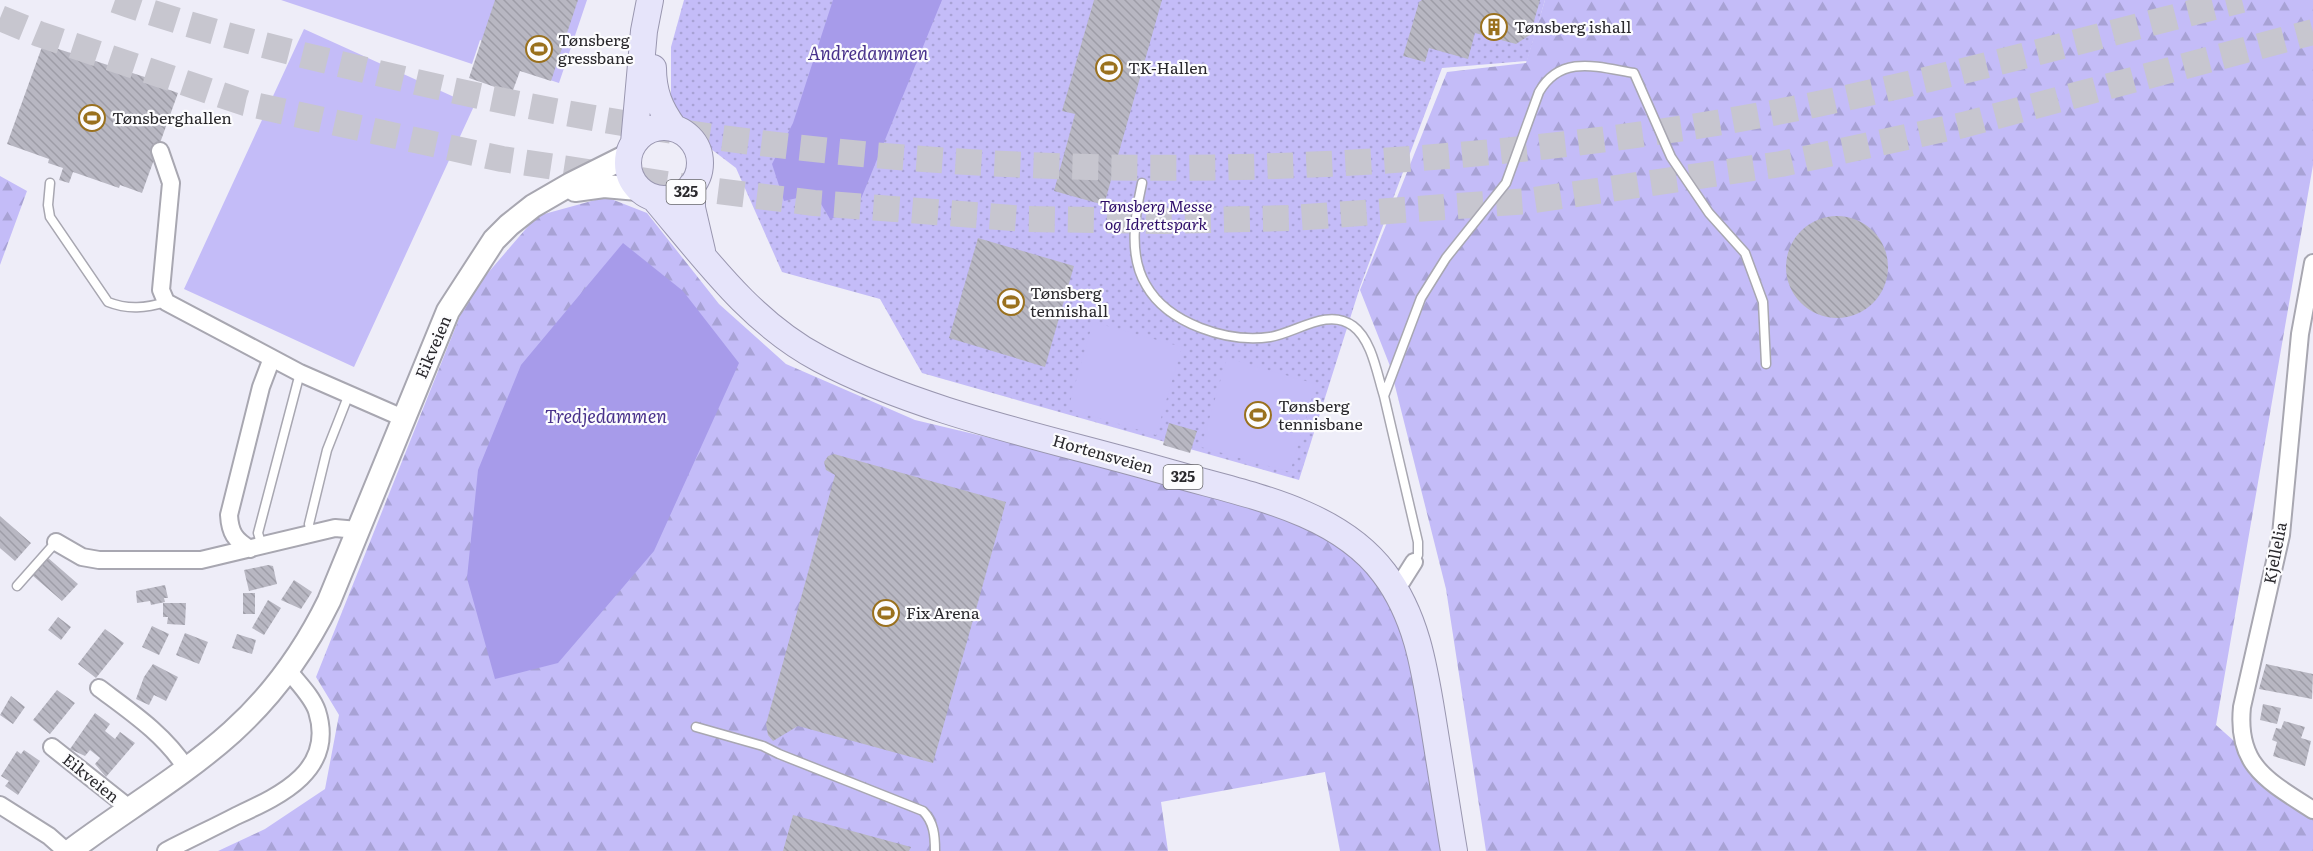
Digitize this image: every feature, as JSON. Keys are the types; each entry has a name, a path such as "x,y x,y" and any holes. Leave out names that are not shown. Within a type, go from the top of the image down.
{"main road":[{"name":"325","path":"650,0 644,31 630,177 646,193 675,197 692,185 698,175 698,152 685,134 674,128 665,116 654,87 655,47 662,0"},
{"path":"631,149 652,129 674,128"},
{"name":"Eikveien","path":"68,851 186,768 231,733 257,707 288,670 316,628 448,311 470,275 494,240 533,206 631,149"},
{"name":"Hortensveien","path":"692,185 692,208 704,257"},
{"name":"Eikveien","path":"553,196 578,189 604,186 646,193"},
{"name":"Hortensveien","path":"646,193 732,291 759,317 822,360 871,383 955,412 1274,503 1329,526 1365,552 1393,587 1407,611 1423,662 1454,851"}],"street":[{"path":"160,151 171,183 161,290 166,302 300,373 403,418"},
{"name":"Kjellelia","path":"2313,262 2300,334 2281,535 2241,707 2240,730 2246,753 2253,764 2269,779 2313,810"},
{"path":"256,548 234,537 230,529 229,515 261,387 272,358"},
{"path":"56,542 82,557 99,560 201,560 335,528 358,530"},
{"path":"1393,587 1402,581 1414,562"},
{"path":"166,851 278,796 301,779 311,766 320,737 317,709 288,670"},
{"path":"99,688 156,732 172,748 186,768"},
{"name":"Eikveien","path":"52,747 129,808"},
{"name":"Eikveien","path":"0,805 68,851"}],"lane":[{"path":"1384,396 1421,298 1446,258 1506,183 1539,92 1546,79 1577,64 1634,73 1671,157 1709,213 1745,253 1763,302 1766,364"},
{"path":"50,183 48,205 50,217 108,302 123,308 166,302"},
{"path":"1142,183 1134,231 1137,258 1145,285 1165,307 1209,331 1242,337 1271,337 1316,322 1334,319 1354,326 1367,344 1384,396 1418,542 1418,555 1414,562"},
{"path":"256,548 300,373"},
{"path":"311,535 309,524 327,450 349,394"},
{"path":"17,586 56,542"},
{"path":"696,727 763,746 923,811 930,820 935,834 935,851"}],"green space":[{"name":"Tønsberg gressbane","path":"281,0 587,0 559,83 529,73 533,57 480,40 472,64"},
{"name":"Tønsberg Messe og Idrettspark","path":"684,0 1545,0 1527,61 1442,68 1360,287 1299,480 922,373 880,299 782,272 736,168 694,136 671,102 671,47"},
{"path":"1545,0 2313,0 2313,165 2216,725 2313,811 2313,851 1486,851 1446,589 1390,366 1360,290 1447,72 1526,63"},
{"path":"304,29 474,106 354,367 184,289"},
{"path":"0,176 27,191 0,265"},
{"path":"606,197 647,213 719,304 786,364 915,420 1183,484 1318,524 1375,573 1413,650 1442,851 1340,851 1325,772 1161,802 1168,851 218,851 265,829 325,789 339,715 316,677 468,296 537,216"},
{"path":"1093,322 1182,347 1156,435 1068,409"},
{"name":"Tønsberg tennisbane","path":"1227,358 1316,384 1290,472 1201,447"}],"water":[{"name":"Andredammen","path":"833,0 942,0 856,211 830,219 815,194 784,201 772,164 793,123"},
{"name":"Tredjedammen","path":"623,243 683,291 739,363 654,551 558,663 495,679 467,578 478,470 521,365"}],"building":[{"path":"495,0 578,0 551,81 520,71 512,93 469,78"},
{"name":"TK-Hallen","path":"1094,0 1162,0 1104,205 1054,191 1075,114 1062,111"},
{"path":"1422,0 1540,0 1530,35 1516,44 1475,33 1468,59 1429,48 1425,62 1403,56 1419,2"},
{"name":"Tønsberghallen","path":"43,44 157,81 156,85 178,93 142,193 120,185 119,188 73,172 69,183 59,180 63,168 48,163 49,159 7,144"},
{"path":"1837,216 1866,224 1880,238 1888,267 1880,296 1866,310 1837,318 1808,310 1794,296 1786,267 1794,238 1808,224"},
{"name":"Tønsberg tennishall","path":"978,238 1074,266 1045,367 949,338"},
{"path":"1169,423 1197,431 1190,453 1163,445"},
{"name":"Fix Arena","path":"834,454 1006,502 933,763 798,726 773,741 768,735 766,724 835,475 826,470 824,462 828,456"},
{"path":"0,516 31,543 15,561 0,548"},
{"path":"47,557 78,584 62,601 32,575"},
{"path":"273,566 277,584 249,591 244,570"},
{"path":"294,580 312,592 301,609 281,600"},
{"path":"165,585 168,598 164,598 165,602 151,605 150,601 137,603 136,591"},
{"path":"243,593 255,593 255,614 243,614"},
{"path":"268,600 281,608 264,635 252,628"},
{"path":"163,603 186,603 185,625 167,624 168,617 163,617"},
{"path":"58,617 71,627 61,640 48,630"},
{"path":"152,626 169,634 159,655 142,647"},
{"path":"105,629 124,643 96,678 78,664"},
{"path":"185,633 208,642 199,664 176,655"},
{"path":"237,634 256,640 252,654 232,648"},
{"path":"153,664 178,677 166,701 154,695 149,705 136,699 144,677"},
{"path":"2266,664 2313,674 2312,699 2259,689"},
{"path":"57,690 75,703 50,734 33,720"},
{"path":"11,696 25,707 13,724 0,715"},
{"path":"2263,704 2281,708 2277,724 2260,720"},
{"path":"95,713 110,724 105,731 115,739 120,732 135,743 106,777 95,764 100,758 90,750 85,756 70,749"},
{"path":"2284,721 2305,727 2301,738 2311,741 2305,766 2273,756 2277,742 2272,740 2276,728 2281,729"},
{"path":"24,750 40,761 18,795 5,786 9,781 1,776 17,751 21,754"},
{"path":"793,815 911,847 909,851 783,851"}],"tunnel":[{"path":"115,0 297,54 408,80 565,113 722,138 879,155 1037,165 1195,168 1353,163 1512,150 1671,130 1887,89 2242,0"},
{"path":"0,18 39,34 245,103 502,159 693,188 814,203 1027,219 1165,221 1292,218 1528,201 1781,164 1963,125 2313,32"}],"place":[{"name":"Tønsberg ishall","path":"1494,27"},
{"name":"Tønsberg gressbane","path":"539,49"},
{"name":"TK-Hallen","path":"1109,68"},
{"name":"Tønsberghallen","path":"92,118"},
{"name":"Tønsberg tennishall","path":"1011,302"},
{"name":"Tønsberg tennisbane","path":"1258,415"},
{"name":"Fix Arena","path":"886,613"}]}
